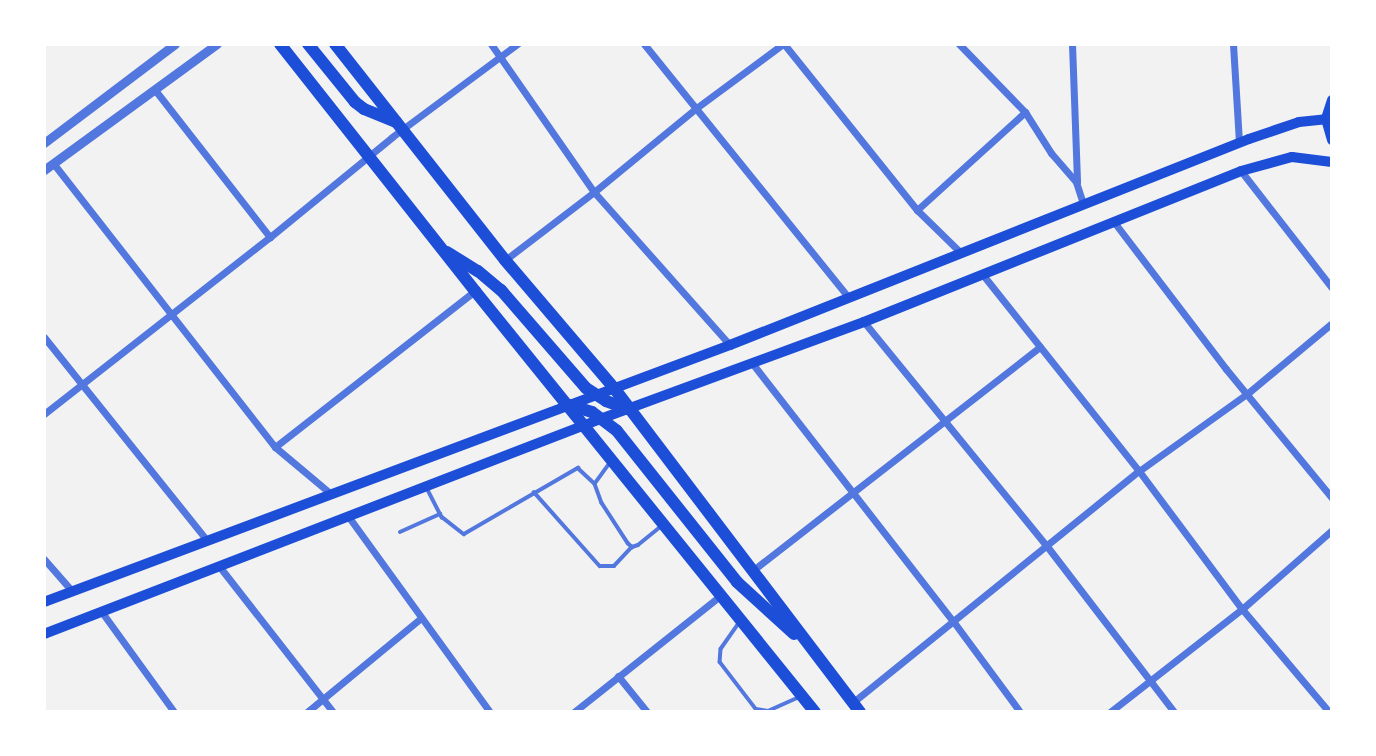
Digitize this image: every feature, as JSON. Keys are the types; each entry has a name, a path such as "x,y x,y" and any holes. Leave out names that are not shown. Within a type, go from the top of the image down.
{"main road":[{"path":"281,44 475,291 816,712"},
{"path":"309,44 355,102 399,126"},
{"path":"335,44 505,260 614,388 856,707"},
{"path":"1332,100 1326,119 1332,140"},
{"path":"44,602 206,539 730,345 1083,202 1238,143 1299,122 1326,119"},
{"path":"44,634 584,425 983,275 1241,171 1292,157 1332,162"},
{"path":"441,248 467,262 501,290 578,380 595,395 628,409"},
{"path":"569,405 603,418 617,431 737,582 770,614 806,642"}],"street":[{"path":"44,143 175,44"},
{"path":"44,170 217,44"},
{"path":"491,44 594,192 730,345"},
{"path":"44,414 369,157 399,126 502,57 517,44"},
{"path":"644,44 847,296"},
{"path":"505,260 594,192 695,109 783,44 917,210 960,251"},
{"path":"959,44 1024,111 1051,153 1077,182"},
{"path":"1072,44 1077,182 1083,202"},
{"path":"1233,44 1238,143"},
{"path":"155,90 270,237"},
{"path":"917,210 1024,111"},
{"path":"53,163 275,447 331,494"},
{"path":"1241,171 1332,288"},
{"path":"1114,222 1332,498"},
{"path":"983,275 1139,471 1242,610 1329,712"},
{"path":"275,447 475,291"},
{"path":"864,321 1046,545 1174,712"},
{"path":"856,707 953,621 1046,545 1139,471 1248,393 1332,323"},
{"path":"44,337 206,539"},
{"path":"752,571 1040,347"},
{"path":"752,363 953,621 1020,712"},
{"path":"348,516 420,619 490,712"},
{"path":"1110,712 1242,610 1332,530"},
{"path":"44,559 72,591"},
{"path":"219,566 333,712"},
{"path":"574,712 721,594"},
{"path":"101,611 174,712"},
{"path":"307,712 420,619"},
{"path":"618,676 647,712"}],"lane":[{"path":"595,484 612,460"},
{"path":"426,486 449,526 464,534 578,468 595,484 601,503 632,547"},
{"path":"534,492 600,566 614,566 632,547 664,524"},
{"path":"400,532 440,514"},
{"path":"742,620 721,649 720,662 756,709 768,711 803,696"}]}
